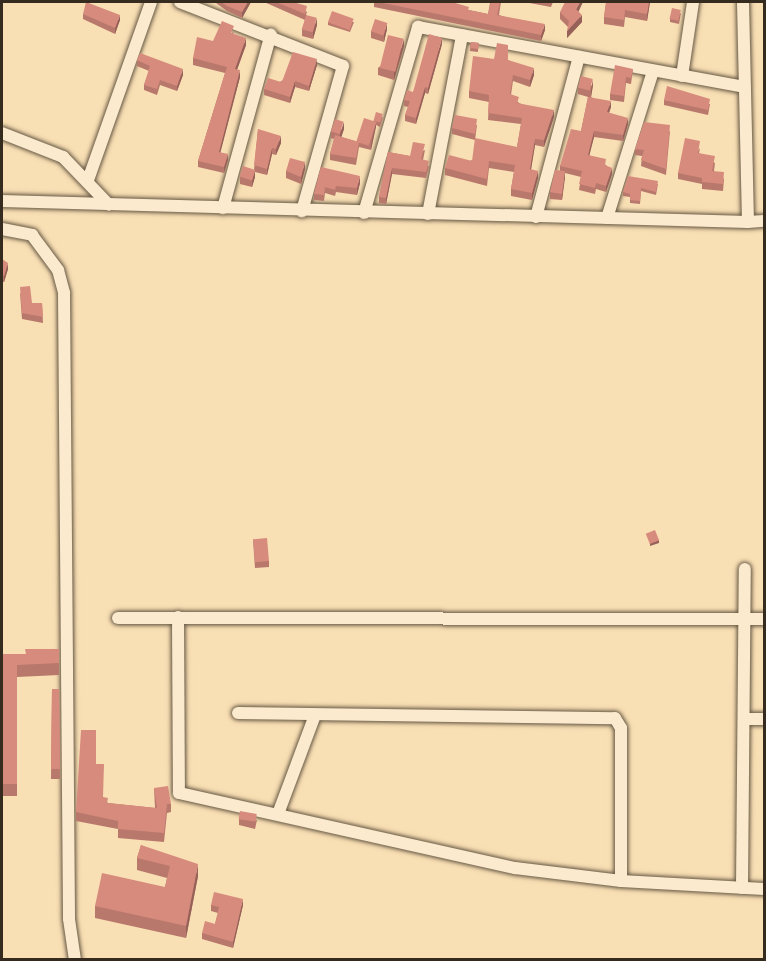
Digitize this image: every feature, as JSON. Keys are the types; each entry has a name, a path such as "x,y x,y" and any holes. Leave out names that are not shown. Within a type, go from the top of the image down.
{"street":[{"path":"88,180 151,2"},
{"path":"180,2 271,34 343,66 302,211"},
{"path":"682,76 693,2"},
{"path":"743,2 748,222"},
{"path":"364,213 418,27 744,87"},
{"path":"223,208 271,34"},
{"path":"428,214 462,35"},
{"path":"536,217 579,57"},
{"path":"607,218 653,71"},
{"path":"2,133 63,157 88,180 109,205"},
{"path":"2,201 364,213 765,221"},
{"path":"2,229 32,235 58,270 64,293 69,919 75,960"},
{"path":"742,888 745,569"},
{"path":"118,618 765,619"},
{"path":"178,618 180,793 515,868 621,881 765,889"},
{"path":"238,713 615,718 621,728 621,881"},
{"path":"278,814 315,715"},
{"path":"744,719 765,719"}],"building":[{"path":"86,2 120,15 115,28 83,14"},
{"path":"221,2 248,2 242,12"},
{"path":"276,2 293,2 307,6 305,14"},
{"path":"378,2 452,2 469,7 468,10 488,14 491,2 500,2 497,15 545,24 541,35"},
{"path":"565,2 580,2 576,9 582,15 567,31 569,21 560,12"},
{"path":"606,2 649,2 647,14 625,10 624,20 604,17"},
{"path":"672,8 681,10 678,21 670,19"},
{"path":"332,11 354,19 350,30 328,22"},
{"path":"306,15 317,18 313,32 302,29"},
{"path":"375,19 387,23 383,35 371,31"},
{"path":"222,21 234,26 231,33 246,38 235,69 240,70 219,152 228,154 224,167 198,161 227,67 193,58 197,37 213,41"},
{"path":"429,34 442,38 428,88 425,87 416,118 405,115 410,101 404,100 407,90 413,92"},
{"path":"388,35 404,39 395,72 380,68"},
{"path":"471,42 479,43 478,49 470,48"},
{"path":"497,43 508,45 508,60 534,68 530,80 513,75 510,94 519,97 517,103 554,110 544,140 535,139 530,169 538,171 532,193 511,189 515,165 489,161 487,179 445,168 449,155 472,161 475,138 517,147 522,118 488,113 489,95 469,91 473,56 494,59"},
{"path":"293,52 317,59 309,86 295,81 290,97 264,89 268,78 281,82"},
{"path":"140,53 183,69 177,86 160,80 157,89 144,85 150,66 137,60"},
{"path":"615,65 633,69 631,78 626,77 624,96 610,94"},
{"path":"581,76 593,79 590,91 578,88"},
{"path":"667,86 710,99 708,110 664,100"},
{"path":"588,97 611,101 607,112 628,118 623,135 594,131 588,155 606,159 605,165 612,168 606,186 596,183 595,188 579,184 582,171 560,166 571,129 581,131"},
{"path":"376,112 383,114 380,123 374,121"},
{"path":"455,115 477,119 475,134 452,128"},
{"path":"364,118 376,122 369,146 356,142"},
{"path":"335,119 344,122 340,134 331,131"},
{"path":"644,122 670,125 666,169 641,160 644,150 635,149"},
{"path":"258,129 281,136 276,149 272,148 267,169 254,165"},
{"path":"335,135 359,142 356,158 330,154"},
{"path":"685,138 700,141 698,153 715,156 712,171 724,172 723,184 702,182 702,178 678,173"},
{"path":"413,142 425,144 421,159 429,161 426,172 392,168 386,198 379,197 388,152 410,156"},
{"path":"290,158 305,162 301,177 286,171"},
{"path":"243,166 255,170 252,180 240,176"},
{"path":"321,167 360,176 357,188 336,186 335,190 325,187 324,195 314,194"},
{"path":"555,170 565,171 562,194 550,192"},
{"path":"628,176 658,181 656,192 641,188 640,201 630,200 630,194 623,192"},
{"path":"2,259 8,263 4,276 2,275"},
{"path":"30,286 32,303 42,303 43,317 22,313 20,287"},
{"path":"655,530 659,540 650,544 646,534"},
{"path":"267,538 269,561 255,562 253,539"},
{"path":"25,649 59,649 59,663 17,665 17,784 2,784 2,654 26,654"},
{"path":"52,689 59,689 60,769 51,769"},
{"path":"81,730 96,730 96,764 104,764 103,797 108,798 107,803 157,808 154,788 168,786 171,804 167,804 164,833 118,829 118,821 76,812"},
{"path":"240,811 257,814 255,822 239,819"},
{"path":"141,845 198,864 186,926 95,906 102,873 165,887 170,866 137,858"},
{"path":"214,892 243,899 233,942 202,933 205,921 215,924 219,907 211,905"}]}
